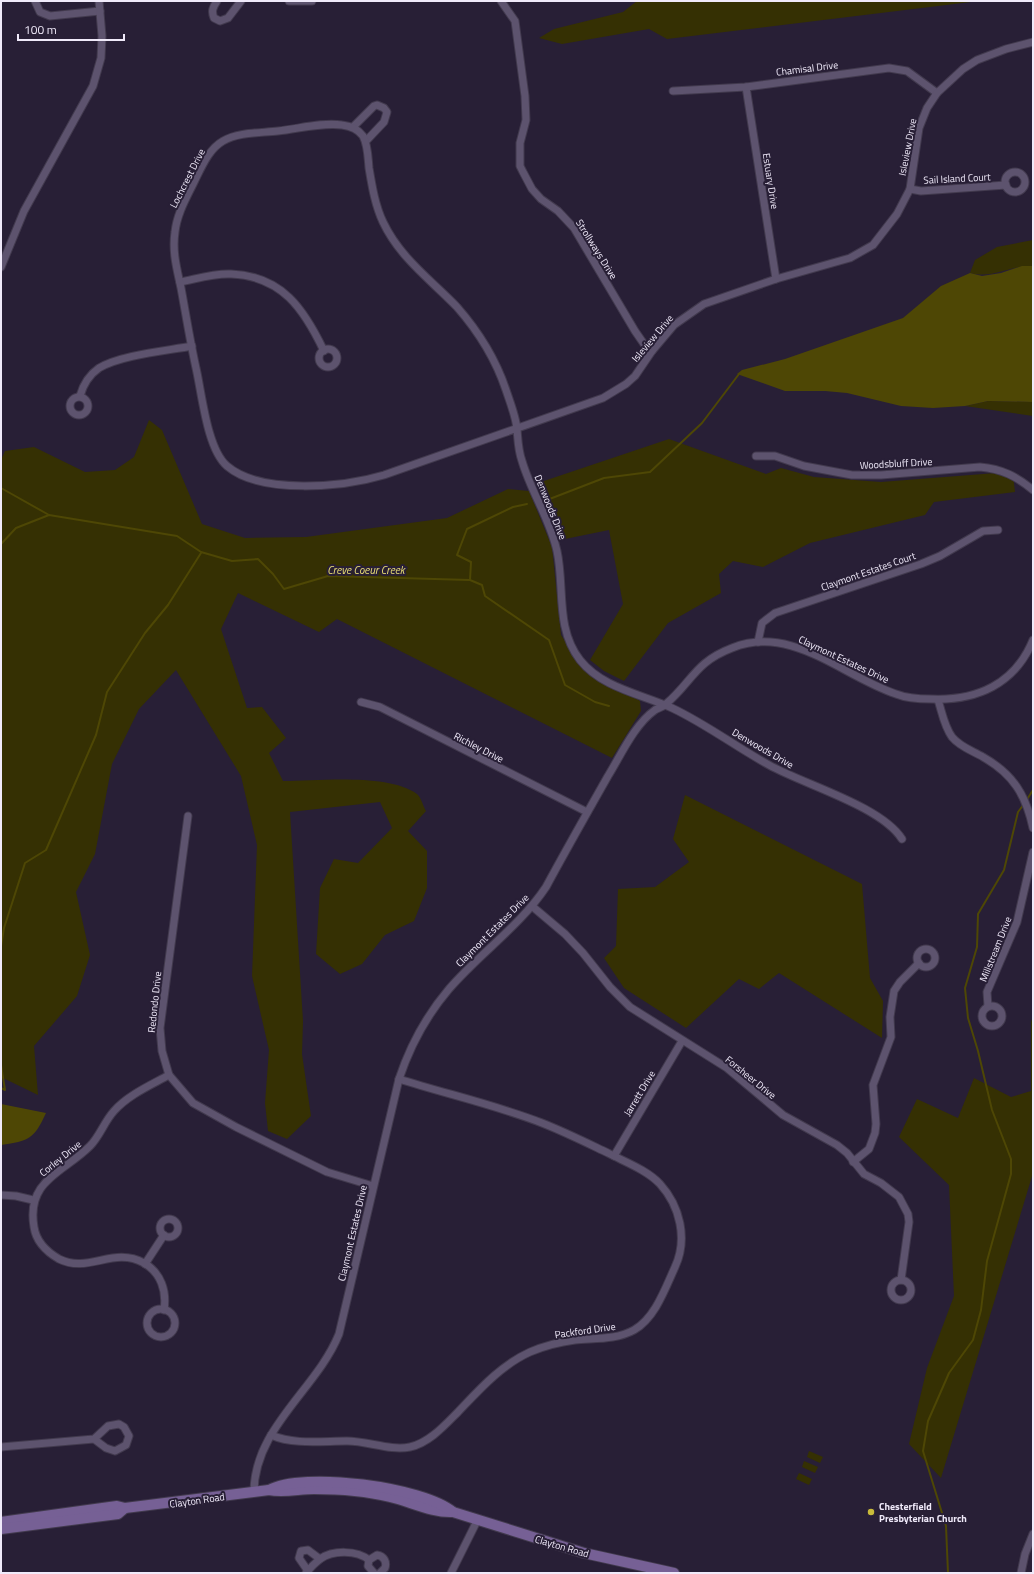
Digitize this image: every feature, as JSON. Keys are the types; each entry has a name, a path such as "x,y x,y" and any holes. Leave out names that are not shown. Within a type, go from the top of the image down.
{"main road":[{"name":"Clayton Road","path":"1,1522 116,1506 126,1508 269,1490 280,1492 312,1489 343,1490 390,1497 442,1512 453,1512 584,1553 656,1571 674,1573"},
{"name":"Clayton Road","path":"1,1529 118,1514 126,1508"}],"street":[{"path":"36,1 40,12 50,16 100,11"},
{"path":"1,267 24,212 93,86 101,58 102,36 99,1"},
{"path":"217,1 213,6 212,13 214,18 220,21 228,18 241,1"},
{"path":"289,1 312,1"},
{"name":"Strollways Drive","path":"505,2 515,21 525,96 526,120 520,143 522,172 532,189 541,199 558,211 574,228 635,331 644,344 652,351"},
{"name":"Isleview Drive","path":"228,467 251,478 285,485 320,487 336,486 384,475 603,398 615,392 635,376 652,351 674,324 704,304 776,279 850,258 873,245 897,214 910,189 919,128 927,108 937,93 962,69 977,60 1006,49 1033,42"},
{"name":"Chamisal Drive","path":"673,91 746,86 889,68 907,71 937,93"},
{"name":"Estuary Drive","path":"746,86 776,279"},
{"path":"377,105 384,108 387,112 384,122 366,141 353,127 374,106 377,105"},
{"name":"Lochcrest Drive","path":"228,467 215,450 211,438 180,282 174,247 177,220 181,208 206,158 220,143 236,136 334,124 353,127"},
{"name":"Denwoods Drive","path":"366,141 375,200 383,222 396,244 409,261 454,305 481,339 506,388 517,428 516,436 521,459 555,543 562,580 563,620 573,649 585,666 606,681 652,702 666,705 700,722 768,764 801,781 868,810 887,822 902,839"},
{"name":"Sail Island Court","path":"910,189 921,191 1006,185"},
{"path":"180,282 230,274 245,275 273,285 296,303 306,316 324,350"},
{"path":"80,396 91,375 108,364 192,346"},
{"name":"Woodsbluff Drive","path":"756,456 775,456 804,466 852,475 881,475 980,467 993,468 1005,471 1016,477 1033,490"},
{"name":"Claymont Estates Court","path":"758,642 762,623 775,613 921,564 940,556 983,531 998,530"},
{"name":"Claymont Estates Drive","path":"254,1492 255,1471 271,1435 316,1375 334,1346 344,1319 373,1186 399,1079 405,1059 416,1036 439,1001 466,972 532,907 546,887 625,744 655,710 666,705 692,674 717,654 733,647 758,642 778,643 806,650 896,695 938,700 970,695 994,686 1016,669 1033,640"},
{"path":"938,700 945,726 953,738 966,748 997,765 1017,787 1026,801 1033,828"},
{"name":"Richley Drive","path":"361,702 380,708 587,812"},
{"name":"Redondo Drive","path":"188,816 160,1028 162,1052 169,1075 184,1094 202,1110 327,1172 373,1186"},
{"name":"Millstream Drive","path":"988,1006 987,992 1018,922 1033,852"},
{"name":"Forsheer Drive","path":"532,907 565,934 625,1003 682,1041 727,1068 783,1115 837,1145 847,1153 864,1174 899,1197 908,1214 909,1231 901,1280"},
{"path":"853,1162 869,1149 875,1133 876,1124 873,1085 891,1038 890,1018 894,991 900,982 919,963"},
{"name":"Jarrett Drive","path":"614,1156 682,1041"},
{"name":"Corley Drive","path":"33,1200 42,1186 49,1179 92,1145 107,1119 123,1103 169,1075"},
{"name":"Packford Drive","path":"271,1435 284,1441 351,1441 395,1448 410,1447 426,1441 489,1380 511,1362 529,1353 558,1343 618,1336 632,1331 641,1325 652,1314 678,1261 681,1245 681,1230 674,1204 658,1182 614,1156 541,1123 399,1079"},
{"path":"1,1195 16,1196 33,1200 32,1219 35,1235 46,1249 60,1259 69,1262 86,1264 118,1256 127,1256 145,1264 162,1283 165,1291 164,1310"},
{"path":"145,1264 164,1235"},
{"path":"1,1447 94,1439 108,1426 114,1424 124,1427 129,1436 126,1445 115,1451 106,1448 94,1439"},
{"path":"451,1573 478,1519"},
{"path":"1021,1573 1024,1554 1033,1534"},
{"path":"320,1559 308,1550 302,1551 299,1558 307,1572 320,1559 328,1555 346,1553 358,1554 369,1560"},
{"path":"374,1573 368,1566 369,1560 374,1556 383,1558 386,1566 380,1573"}],"shaded area":[{"path":"637,1 979,1 667,39 649,29 562,44 539,38 554,29 623,12"},
{"path":"1033,240 1033,266 1024,266 987,274 970,273 975,260 997,247"},
{"path":"1022,266 1033,266 1033,402 988,401 965,406 933,408 901,406 847,393 825,391 785,391 737,374 742,370 785,359 903,318 941,286 970,273 982,276 1001,273"},
{"path":"988,401 1033,402 1033,416 965,406"},
{"path":"149,420 162,430 202,524 245,538 306,537 447,518 508,489 529,491 552,547 561,635 582,666 640,701 641,711 612,758 337,619 319,632 238,593 221,629 247,708 262,707 286,738 269,753 283,781 353,780 389,783 404,787 417,794 420,797 426,811 408,831 427,851 427,888 414,921 385,935 362,964 340,974 316,954 320,888 334,859 358,863 392,828 380,802 290,812 303,1021 302,1054 311,1116 287,1139 268,1131 265,1103 269,1050 252,976 257,845 241,776 176,670 139,709 112,764 95,854 76,892 90,955 77,996 34,1046 38,1095 1,1077 1,460 5,451 34,447 85,472 115,470 134,457"},
{"path":"669,439 766,474 781,468 814,477 881,482 996,473 1013,475 1015,492 934,502 925,515 810,543 763,567 733,561 719,574 721,593 668,623 624,681 604,671 590,660 623,604 609,530 560,540 538,483"},
{"path":"685,795 862,884 870,978 883,1001 882,1038 779,973 759,989 739,979 686,1028 624,988 604,958 616,946 618,889 655,887 689,862 673,839"},
{"path":"1033,1016 1033,1173 941,1478 909,1444 927,1368 954,1296 949,1185 899,1137 917,1099 958,1118 974,1078 1011,1097 1031,1091 1031,1022"},
{"path":"1,1104 46,1113 38,1128 30,1137 18,1142 1,1145"},
{"path":"809,1451 823,1457 820,1463 807,1457"},
{"path":"804,1461 818,1467 815,1473 802,1467"},
{"path":"799,1473 812,1479 809,1485 796,1479"}],"waterway":[{"name":"Creve Coeur Creek","path":"547,500 604,478 650,472 702,423 739,374"},
{"path":"1,488 49,515"},
{"name":"Creve Coeur Creek","path":"1,544 16,528 49,515 177,536 201,552 232,561 258,559 273,574 284,589 328,576 470,580 471,562 457,555 467,529 513,507 527,504"},
{"path":"1,946 4,928 25,863 46,850 96,735 107,692 145,633 168,605 201,553"},
{"path":"470,580 482,585 485,596 549,640 565,685 595,702 609,706"},
{"path":"1026,801 1033,790"},
{"path":"948,1573 946,1526 923,1451 928,1421 949,1373 973,1340 981,1310 987,1261 1011,1174 1011,1159 992,1110 978,1051 968,1018 965,988 977,947 978,914 1004,870 1018,812 1024,804"},
{"path":"1,1065 5,1090 1,1088"}],"place":[{"name":"Chesterfield Presbyterian Church","path":"871,1512"}]}
